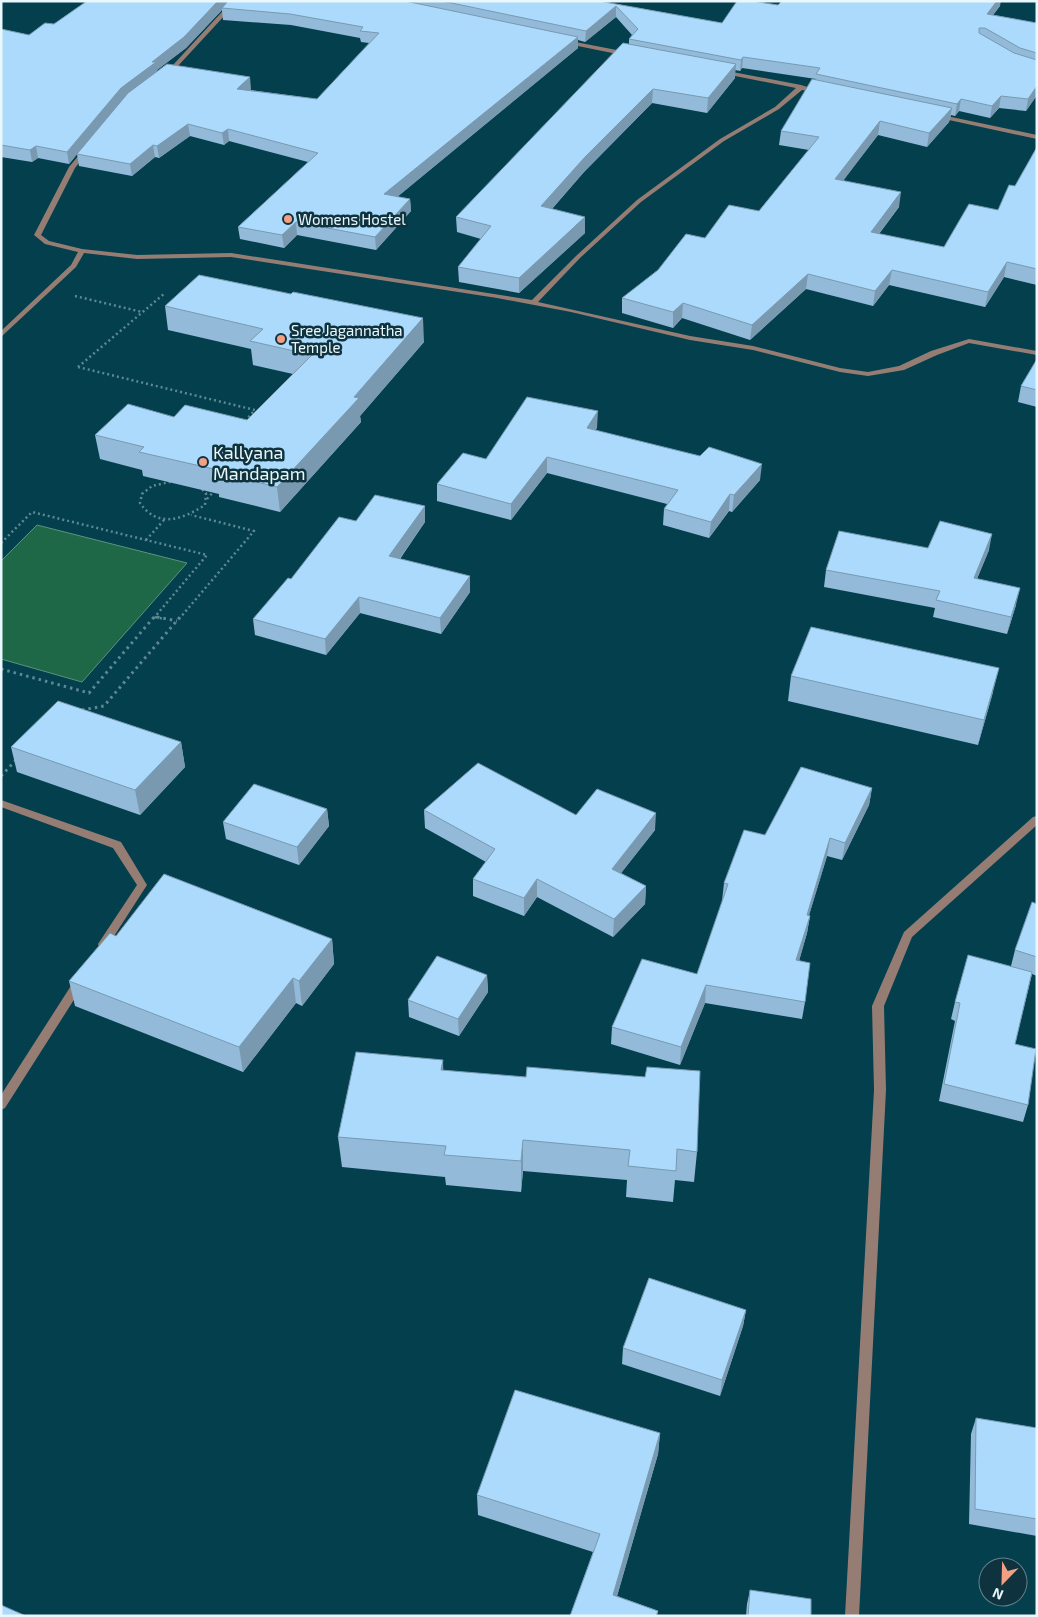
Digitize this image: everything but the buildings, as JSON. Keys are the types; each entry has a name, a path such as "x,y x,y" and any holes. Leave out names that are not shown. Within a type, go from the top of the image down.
{"street":[{"path":"161,76 175,66 235,1"},
{"path":"560,42 638,56"},
{"path":"715,71 823,92"},
{"path":"534,303 578,257 639,201 722,140 777,108 801,87"},
{"path":"930,114 1037,137"},
{"path":"90,145 72,167 36,235 47,243 82,251 137,257 231,255 534,303 690,338 753,348 840,370 868,374 901,368 934,353 969,341 1037,353"},
{"path":"1,335 74,266 82,251"},
{"path":"1,803 117,845 142,885 99,950"},
{"path":"852,1616 880,1090 878,1006 908,935 1037,819"},
{"path":"1,1105 84,974"}],"path":[{"path":"50,290 142,312"},
{"path":"165,293 78,367 255,410 237,428"},
{"path":"207,499 206,493 194,484 174,481 154,486 140,497 139,504 148,515 164,519 181,518 190,515 205,505 207,499 220,484"},
{"path":"1,543 32,512 207,555 89,693 1,670"},
{"path":"76,711 104,706 254,531 190,515"},
{"path":"146,540 164,519"},
{"path":"155,616 177,621"},
{"path":"1,776 20,756"}],"shaded area":[{"path":"37,525 187,563 82,682 1,659 1,561"}],"place":[{"name":"Womens Hostel","path":"288,219"},
{"name":"Sree Jagannatha Temple","path":"281,339"},
{"name":"Kallyana Mandapam","path":"203,462"}]}
